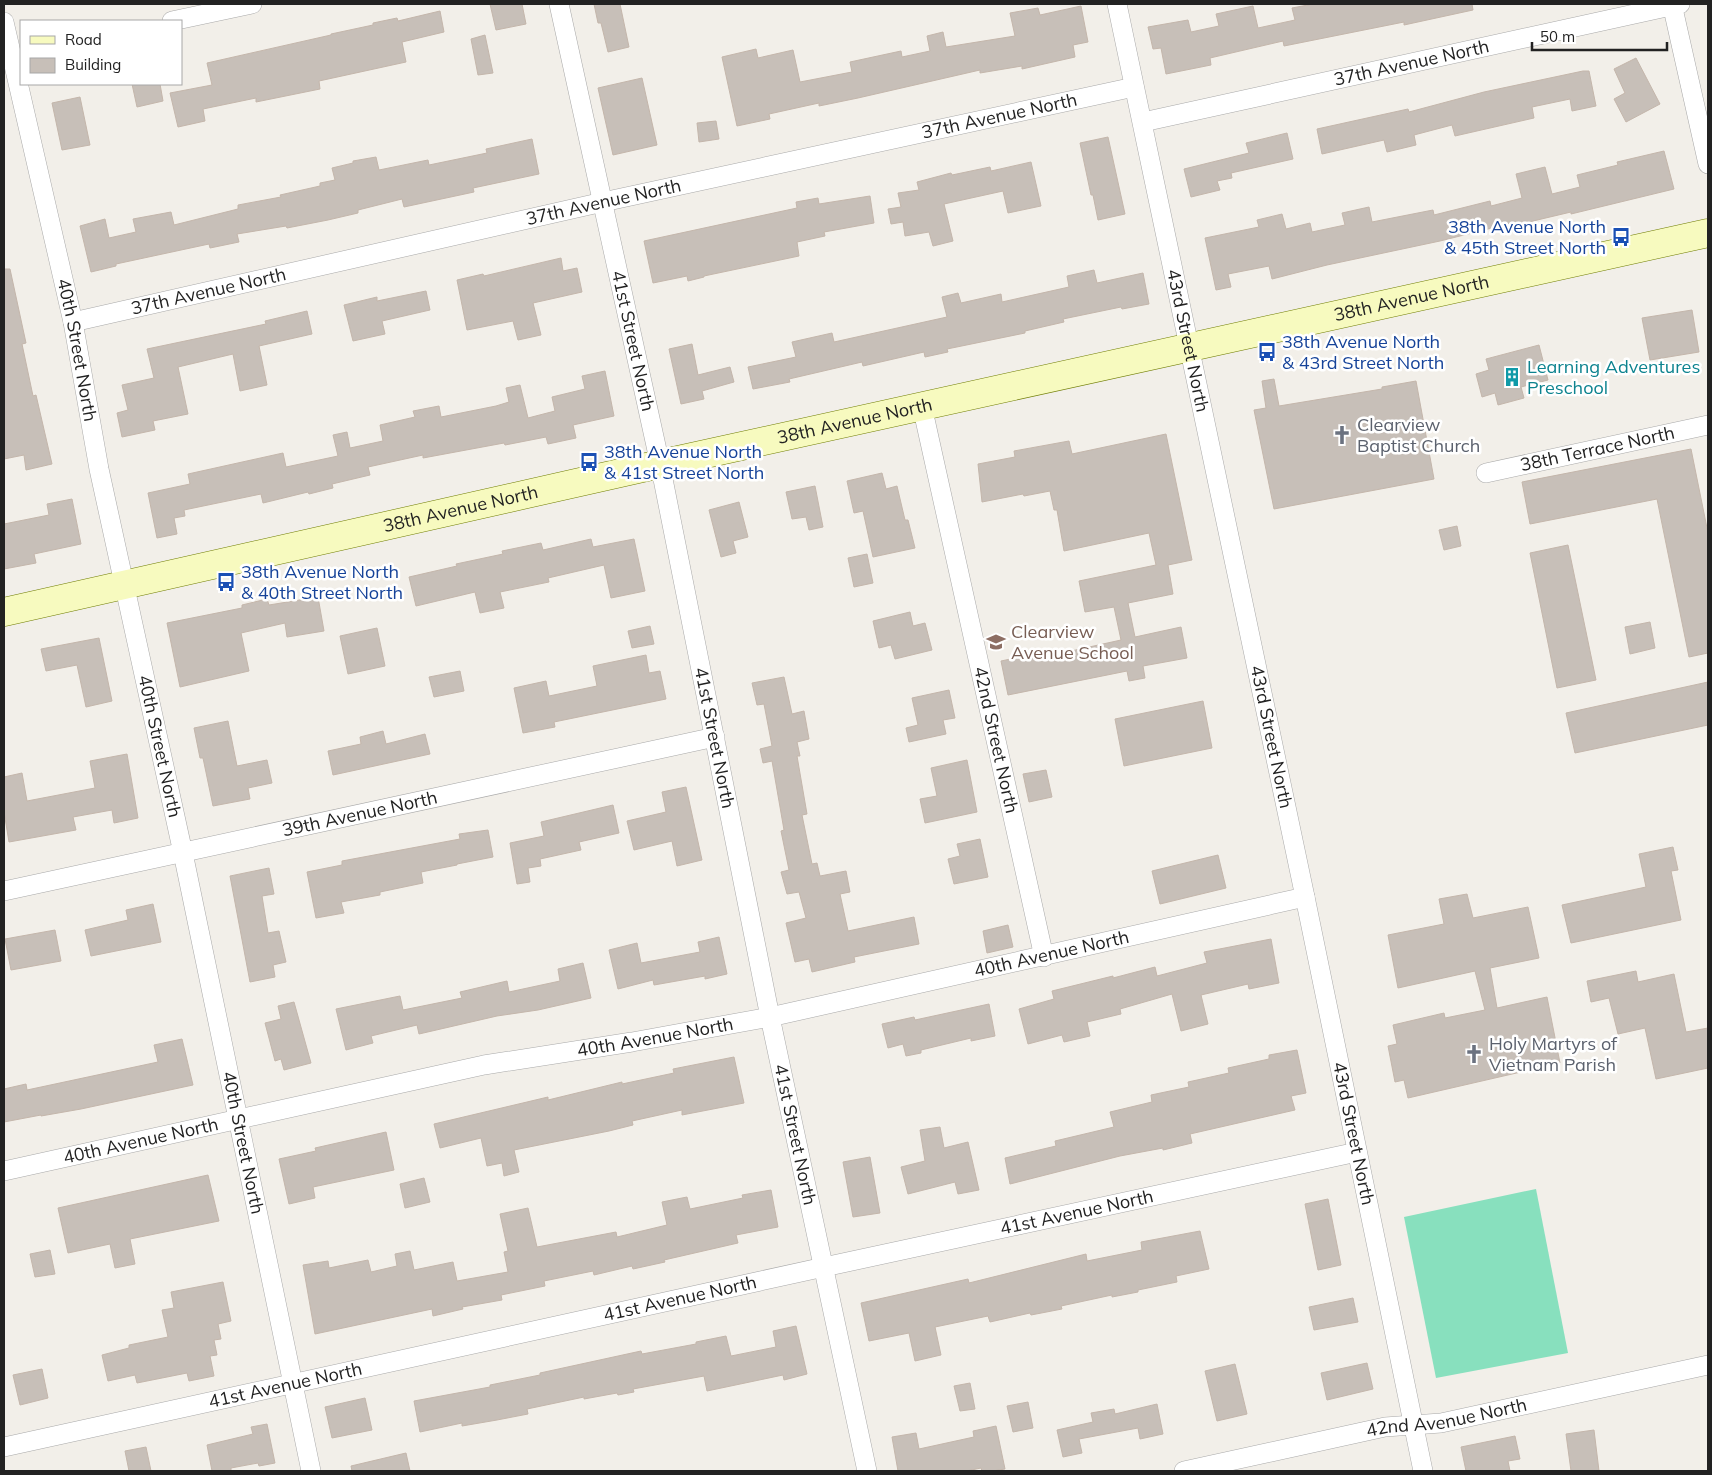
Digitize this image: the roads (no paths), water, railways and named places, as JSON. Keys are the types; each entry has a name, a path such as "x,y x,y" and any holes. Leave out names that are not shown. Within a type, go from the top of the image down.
{"main road":[{"name":"38th Avenue North","path":"4,612 660,464 1708,233"}],"street":[{"path":"180,14 252,4"},
{"name":"41st Street North","path":"559,4 660,464 770,1018 867,1471"},
{"name":"43rd Street North","path":"1117,4 1424,1471"},
{"path":"1675,4 1708,164"},
{"name":"37th Avenue North","path":"1142,122 1675,4"},
{"name":"40th Street North","path":"4,22 16,56 20,75"},
{"name":"40th Street North","path":"22,85 73,322 99,469 183,852 310,1471"},
{"name":"37th Avenue North","path":"73,322 603,202 1134,87"},
{"name":"42nd Street North","path":"922,406 1044,957"},
{"name":"38th Terrace North","path":"1486,473 1708,425"},
{"name":"39th Avenue North","path":"4,891 715,737"},
{"name":"40th Avenue North","path":"4,1171 484,1065 770,1018 1305,897"},
{"name":"41st Avenue North","path":"4,1447 1358,1152"},
{"name":"42nd Avenue North","path":"1184,1471 1385,1427 1440,1423 1708,1365"}],"place":[{"name":"38th Avenue North & 45th Street North","path":"1621,237"},
{"name":"38th Avenue North & 43rd Street North","path":"1267,352"},
{"name":"Learning Adventures Preschool","path":"1512,377"},
{"name":"Clearview Baptist Church","path":"1342,435"},
{"name":"38th Avenue North & 41st Street North","path":"589,462"},
{"name":"38th Avenue North & 40th Street North","path":"226,582"},
{"name":"Clearview Avenue School","path":"996,642"},
{"name":"Holy Martyrs of Vietnam Parish","path":"1474,1054"}]}
